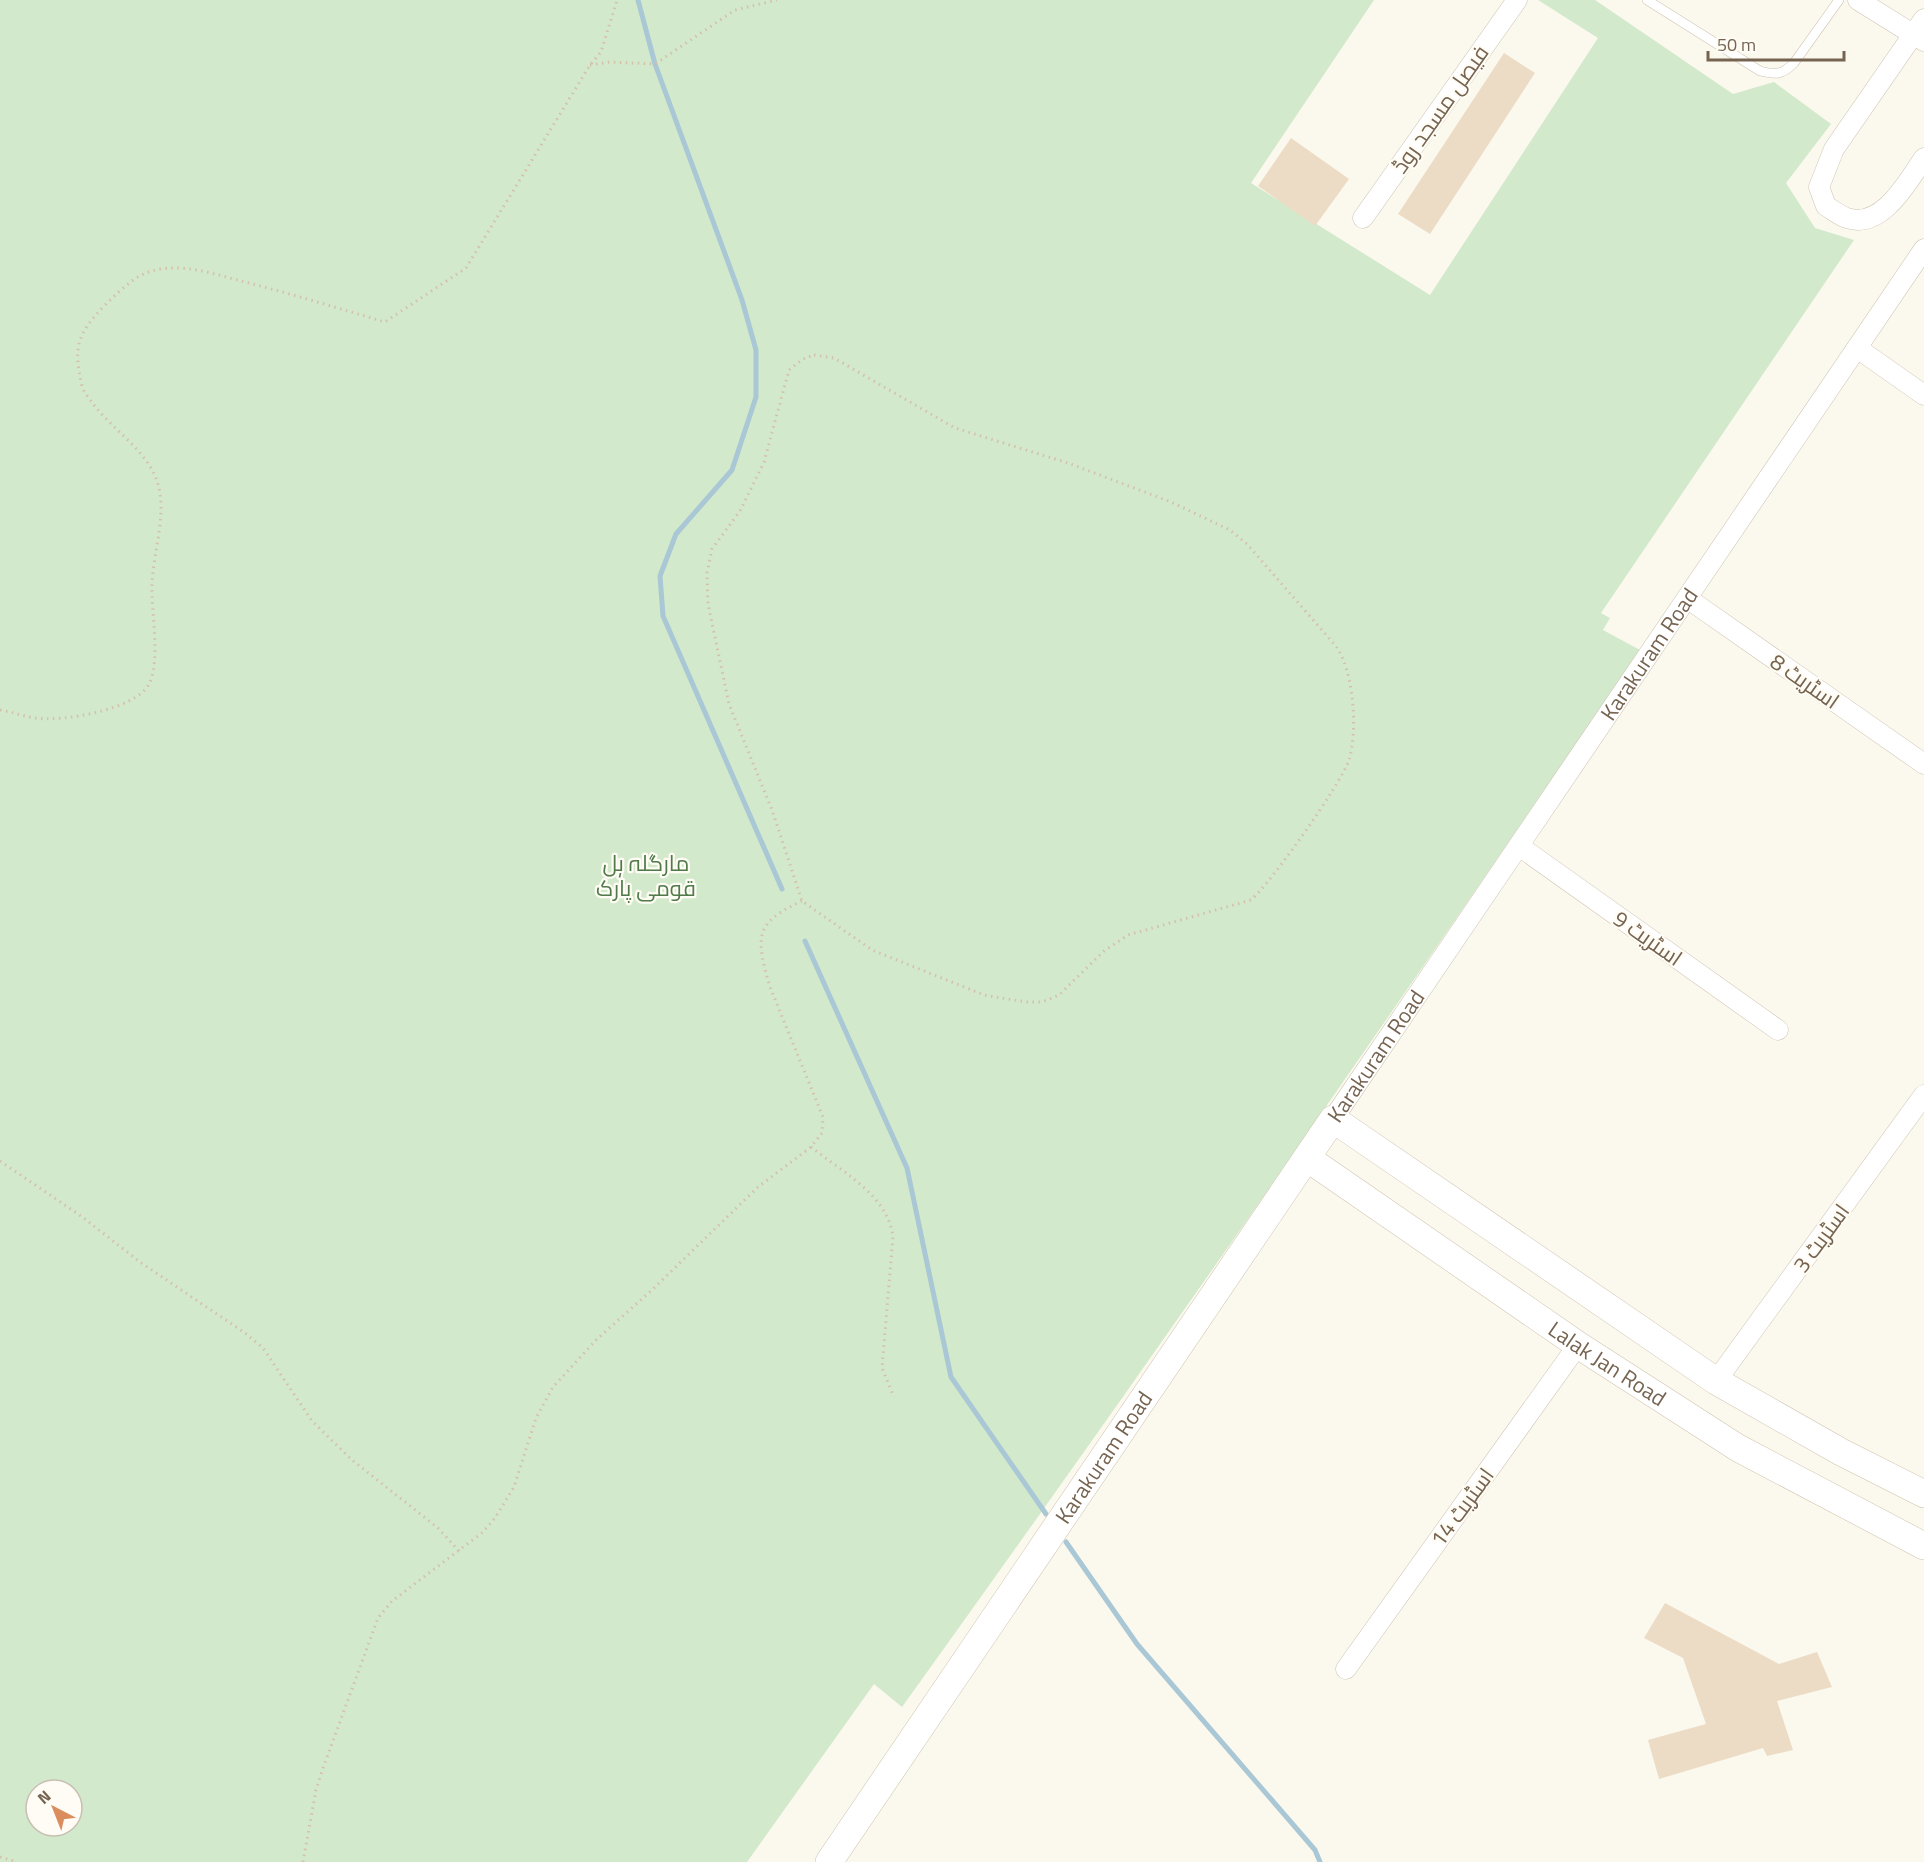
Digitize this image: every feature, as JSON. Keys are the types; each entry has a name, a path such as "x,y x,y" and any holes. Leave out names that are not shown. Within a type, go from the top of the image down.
{"street":[{"name":"فیصل مسجد روڈ","path":"1363,218 1517,0"},
{"path":"1858,0 1921,31 1834,148 1819,186 1826,206 1849,219 1874,217 1900,194 1924,158"},
{"name":"Karakuram Road","path":"830,1862 1924,249"},
{"path":"1857,348 1924,395"},
{"name":"اسٹریٹ 8","path":"1687,598 1924,764"},
{"name":"اسٹریٹ 9","path":"1519,846 1778,1030"},
{"name":"اسٹریٹ 3","path":"1716,1381 1918,1120 1924,1095"},
{"name":"Lalak Jan Road","path":"1333,1119 1716,1381 1841,1452 1924,1494"},
{"name":"Lalak Jan Road","path":"1307,1158 1578,1345 1738,1448 1924,1546"},
{"name":"اسٹریٹ 14","path":"1346,1669 1578,1345"}],"lane":[{"path":"1647,0 1760,71 1774,75 1786,71 1794,63 1839,0"}],"path":[{"path":"0,710 37,718 68,717 116,707 138,696 149,684 153,667 152,585 160,510 157,482 148,463 105,421 82,389 76,350 83,331 102,308 131,280 142,274 160,269 187,268 273,289 385,322 466,268 590,65 601,52 617,0"},
{"path":"590,65 610,62 656,64 735,10 777,0"},
{"path":"823,355 834,358 955,428 1068,463 1171,502 1230,530 1247,544 1342,654 1351,680 1349,759 1344,773 1265,886 1251,900 1119,939 1059,995 1042,1002 1026,1002 984,995 872,950 801,901 772,810 729,704 707,589 712,549 740,511 757,478 773,436 785,380 793,365 803,359 823,355"},
{"path":"303,1862 322,1768 378,1618 392,1601 483,1532 506,1503 523,1464 536,1418 569,1367 758,1187 811,1147 822,1133 823,1118 764,968 761,939 764,927 777,912 801,901"},
{"path":"811,1147 873,1195 892,1223 893,1237 882,1368 894,1397"},
{"path":"0,1161 81,1216 140,1262 245,1333 263,1348 312,1421 352,1460 438,1528 459,1551"},
{"path":"0,1857 16,1862"}],"green space":[{"name":"مارگلہ ہل قومی پارک","path":"0,0 1374,0 1251,183 1430,295 1598,38 1538,0 1595,0 1733,94 1774,82 1831,124 1786,183 1815,228 1854,240 1601,613 1610,618 1603,630 1640,650 1274,1181 902,1707 874,1684 747,1862 0,1862"}],"building":[{"path":"1504,53 1535,73 1430,234 1398,214"},
{"path":"1291,138 1349,179 1315,226 1258,186"},
{"path":"1665,1603 1779,1664 1817,1652 1832,1687 1777,1701 1793,1750 1767,1756 1763,1748 1659,1779 1648,1740 1706,1724 1683,1658 1644,1638"}],"waterway":[{"path":"638,0 655,64 742,300 756,350 756,397 732,470 676,534 660,576 663,616 782,889"},
{"path":"805,941 907,1168 951,1377 1046,1514"},
{"path":"1066,1542 1137,1644 1315,1850 1320,1862"}]}
